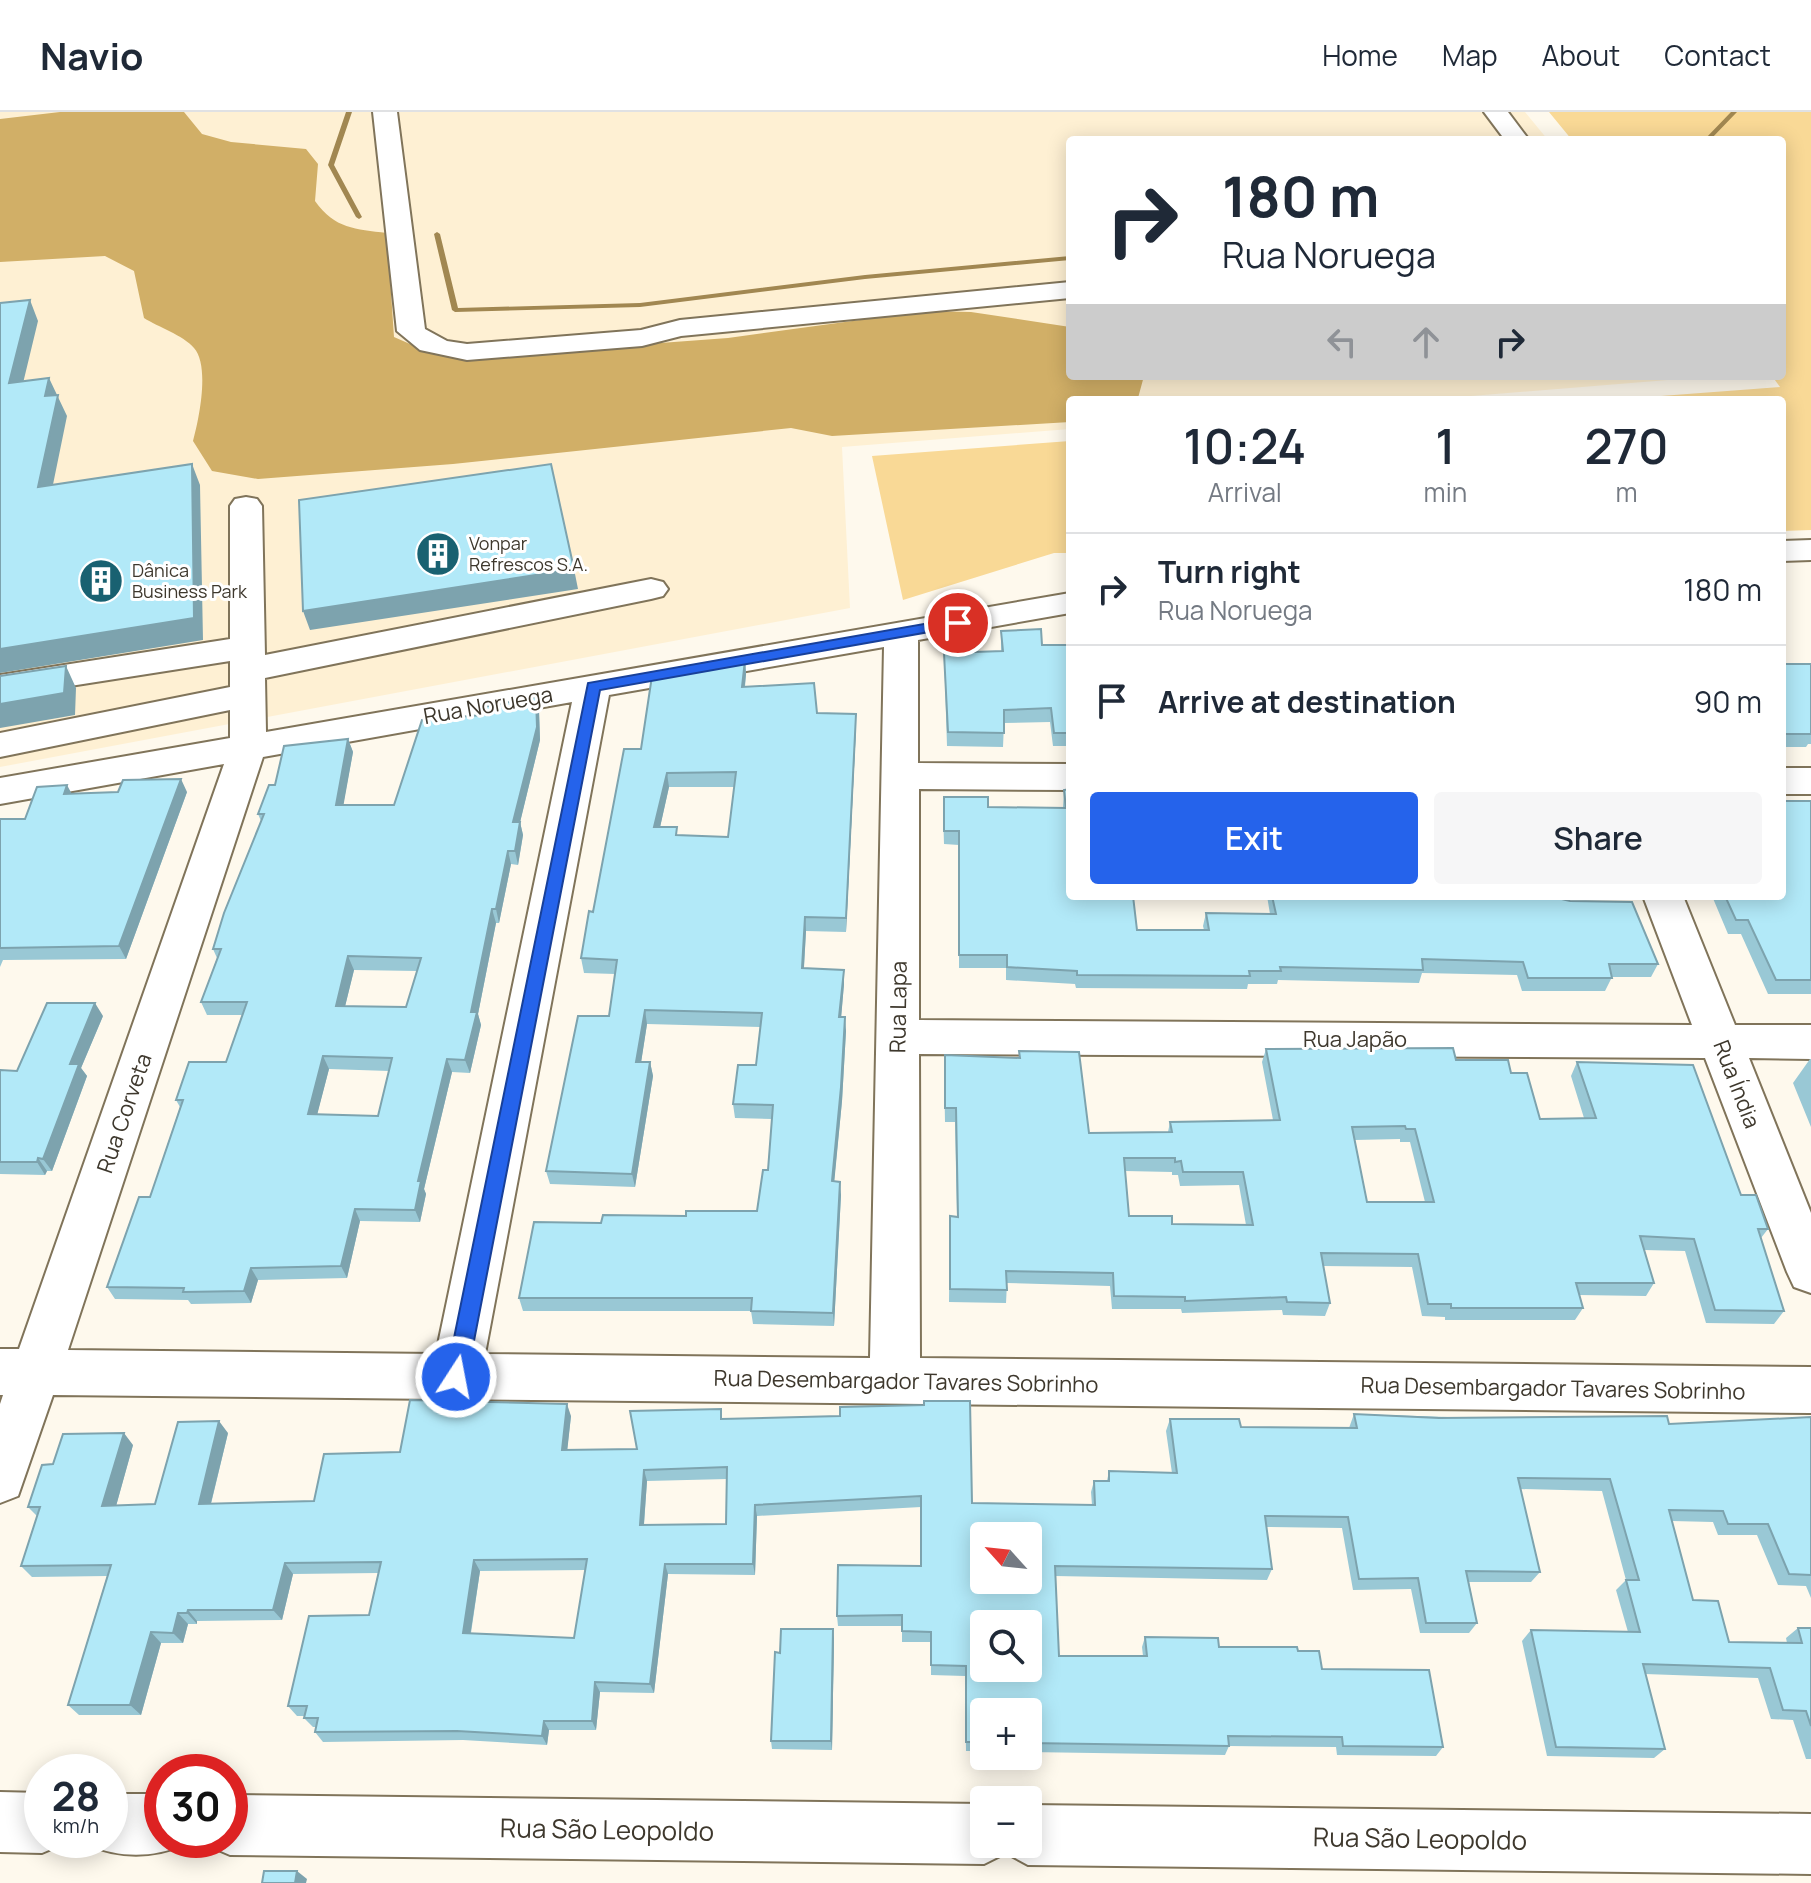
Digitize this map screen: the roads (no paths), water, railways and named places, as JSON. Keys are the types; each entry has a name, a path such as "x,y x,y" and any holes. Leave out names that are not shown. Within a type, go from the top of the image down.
{"street":[{"path":"385,112 411,331 422,341 442,349 467,352 642,338 680,328 1066,290"},
{"path":"1496,112 1514,136"},
{"name":"Rua Corveta","path":"0,1478 18,1372 248,748 246,506"},
{"path":"1786,551 1811,550"},
{"path":"0,745 247,671 651,589"},
{"name":"Rua Noruega","path":"0,791 1066,604"},
{"name":"Rua Lapa","path":"895,1381 901,632"},
{"path":"0,686 247,671"},
{"path":"456,1377 593,687"},
{"path":"900,776 1066,777"},
{"path":"1786,781 1811,781"},
{"name":"Rua Índia","path":"1665,900 1811,1272"},
{"name":"Rua Japão","path":"898,1037 1811,1042"},
{"name":"Rua Desembargador Tavares Sobrinho","path":"18,1372 1811,1390"},
{"path":"0,1822 24,1823"},
{"name":"Rua São Leopoldo","path":"248,1825 970,1834"},
{"name":"Rua São Leopoldo","path":"1042,1835 1811,1844"}],"waterway":[{"path":"349,112 331,165 359,217"},
{"path":"1711,136 1734,112"},
{"path":"437,234 455,310 640,305 865,277 1066,258"}],"place":[{"name":"Vonpar Refrescos S.A.","path":"438,554"},
{"name":"Dânica Business Park","path":"101,581"}]}
